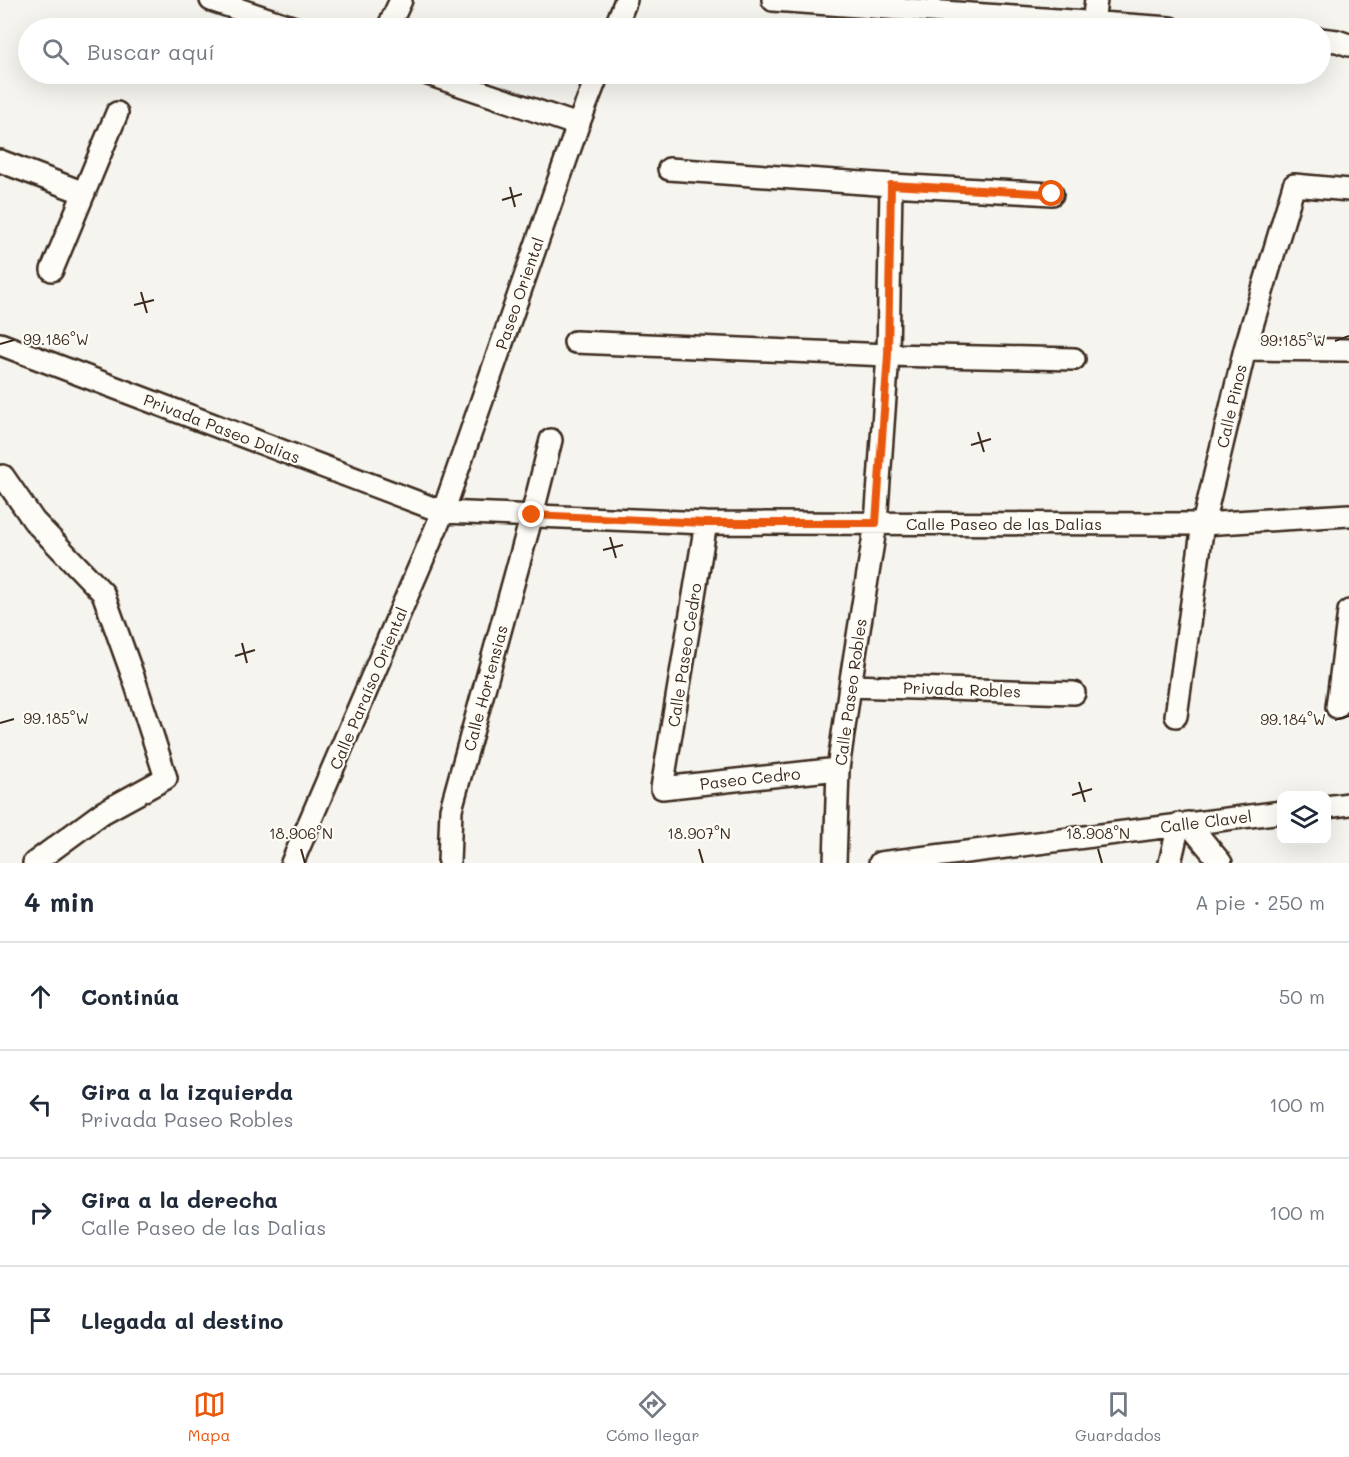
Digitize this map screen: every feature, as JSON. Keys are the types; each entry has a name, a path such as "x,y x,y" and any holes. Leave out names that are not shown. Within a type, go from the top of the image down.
{"street":[{"path":"211,0 265,18"},
{"path":"393,18 401,0"},
{"path":"619,18 626,0"},
{"path":"773,0 1023,18"},
{"path":"1094,18 1096,0"},
{"path":"1331,40 1349,45"},
{"path":"457,84 578,125"},
{"name":"Paseo Oriental","path":"443,512 594,84"},
{"path":"52,270 117,113"},
{"path":"0,161 84,193"},
{"path":"669,169 1052,194"},
{"name":"Calle Paseo Robles","path":"835,863 838,769 876,523 888,355 891,185"},
{"name":"Calle Pinos","path":"1176,716 1203,524 1245,349 1294,185 1349,190"},
{"path":"575,342 888,355 1074,359"},
{"name":"Privada Paseo Dalias","path":"0,344 443,512"},
{"path":"1245,349 1349,350"},
{"name":"Calle Hortensias","path":"448,863 451,809 551,440"},
{"path":"3,476 34,521 103,593 135,681 166,778 102,813 34,863"},
{"name":"Calle Paseo de las Dalias","path":"443,512 705,523 1203,524 1349,515"},
{"name":"Calle Paraíso Oriental","path":"292,863 443,512"},
{"name":"Calle Paseo Cedro","path":"662,788 705,523"},
{"path":"1337,707 1349,611"},
{"name":"Privada Robles","path":"850,686 1074,693"},
{"name":"Paseo Cedro","path":"662,788 838,769"},
{"path":"1331,806 1349,804"},
{"name":"Calle Clavel","path":"880,863 1277,812"},
{"path":"1170,863 1184,824 1221,863"}],"route":[{"path":"532,515 705,523 876,523 888,355 891,185 1052,194"}]}
